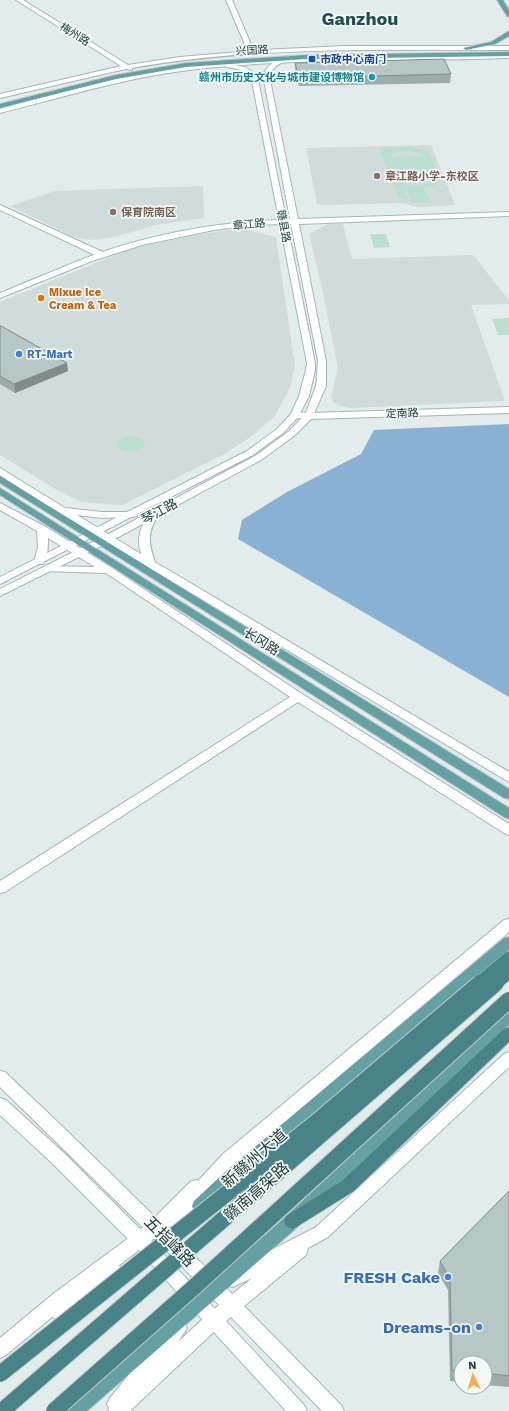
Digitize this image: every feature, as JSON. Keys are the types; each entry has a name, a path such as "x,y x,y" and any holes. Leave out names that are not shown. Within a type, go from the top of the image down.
{"highway":[{"path":"0,1374 314,1124 509,958"},
{"name":"赣南高架路","path":"2,1411 509,972"},
{"name":"赣南高架路","path":"54,1411 192,1289 509,1000"},
{"path":"292,1221 348,1186 509,1033"}],"main road":[{"path":"500,0 509,15"},
{"path":"454,52 493,43 509,33"},
{"name":"兴国路","path":"0,106 134,72 185,65 288,58 454,52 509,48"},
{"name":"兴国路","path":"0,101 129,68 184,62 282,54 454,52 509,55"},
{"path":"454,52 509,60"},
{"name":"长冈路","path":"0,479 99,537 509,795"},
{"name":"长冈路","path":"0,491 80,547 509,814"},
{"name":"新赣州大道","path":"161,1232 231,1177 509,942"},
{"path":"73,1411 292,1221 509,1016"},
{"path":"0,1374 80,1307 145,1246"}],"street":[{"name":"梅州路","path":"19,0 129,68"},
{"path":"229,0 252,50 268,52"},
{"path":"238,53 248,50 250,47"},
{"path":"0,96 129,68 179,59 238,53 402,48 509,48"},
{"path":"0,111 134,76 230,64 489,57 509,55"},
{"path":"276,62 288,58"},
{"name":"赣县路","path":"276,62 269,68 266,74 322,361 321,386 309,416"},
{"name":"赣县路","path":"216,63 230,64 243,68 254,75 311,363 308,384 295,415"},
{"path":"0,207 102,255"},
{"name":"章江路","path":"295,219 509,209"},
{"name":"章江路","path":"0,288 94,252 182,228 210,224 283,219 509,214"},
{"name":"章江路","path":"0,296 102,255 156,240 213,228 283,219"},
{"name":"定南路","path":"295,415 309,416 509,410"},
{"name":"琴江路","path":"99,537 133,514 250,453 281,430 295,415"},
{"name":"琴江路","path":"0,581 42,565 99,537 154,514 258,458 291,434 309,416"},
{"path":"0,472 62,511 99,537 150,564 509,778"},
{"path":"0,506 42,530 80,547 108,570 298,697 509,830"},
{"path":"62,511 102,515 133,514"},
{"path":"150,564 142,543 146,525 154,514"},
{"path":"42,530 42,565 108,570"},
{"name":"琴江路","path":"0,592 42,565"},
{"path":"0,888 298,697"},
{"path":"0,1349 55,1312 145,1246 161,1232 199,1184 509,924"},
{"path":"117,1411 232,1304 322,1232 509,1058"},
{"name":"五指峰路","path":"0,1077 75,1147 161,1232 335,1411"},
{"name":"五指峰路","path":"0,1105 59,1159 145,1246 298,1411"},
{"path":"216,1288 322,1232"},
{"path":"111,1411 198,1304"}],"shaded area":[{"name":"章江路小学-东校区","path":"431,145 455,205 423,207 412,206 404,203 317,204 306,148"},
{"name":"保育院南区","path":"203,186 204,218 157,225 114,237 93,240 76,238 10,206 55,191"},
{"path":"328,224 343,224 352,259 473,255 509,300 509,304 471,305 505,401 351,408 334,403 331,397 338,368 322,288 309,234"},
{"path":"228,230 247,230 276,237 295,366 290,388 274,417 249,438 226,453 122,505 81,502 57,490 0,455 0,302 130,249"}],"green space":[{"path":"389,147 390,149 410,147 429,153 440,177 440,180 435,185 424,188 430,202 412,203 406,189 412,189 404,188 408,199 399,199 379,148","holes":["409,150 423,156 392,157 392,154 399,151","432,178 430,183 417,186 405,184 399,179"]},
{"path":"370,234 386,234 390,247 374,248"},
{"path":"509,318 509,335 498,335 492,319"},
{"path":"131,436 141,438 145,442 144,446 138,450 131,451 118,447 117,443 122,438"}],"water":[{"path":"509,424 509,697 238,539 242,520 287,492 361,454 374,430"}],"building":[{"path":"444,59 451,74 299,78 295,63"},
{"name":"RT-Mart","path":"0,326 67,363 14,384 0,376"},
{"name":"Dreams-on","path":"509,1191 509,1376 493,1374 493,1355 453,1355 452,1370 450,1279 440,1261"}],"place":[{"name":"市政中心南门","path":"312,59"},
{"name":"赣州市历史文化与城市建设博物馆","path":"372,77"},
{"name":"章江路小学-东校区","path":"377,176"},
{"name":"保育院南区","path":"113,212"},
{"name":"Mixue Ice Cream & Tea","path":"41,298"},
{"name":"RT-Mart","path":"19,354"},
{"name":"FRESH Cake","path":"448,1277"},
{"name":"Dreams-on","path":"479,1327"}],"district":[{"name":"Ganzhou","path":"360,19"}]}
